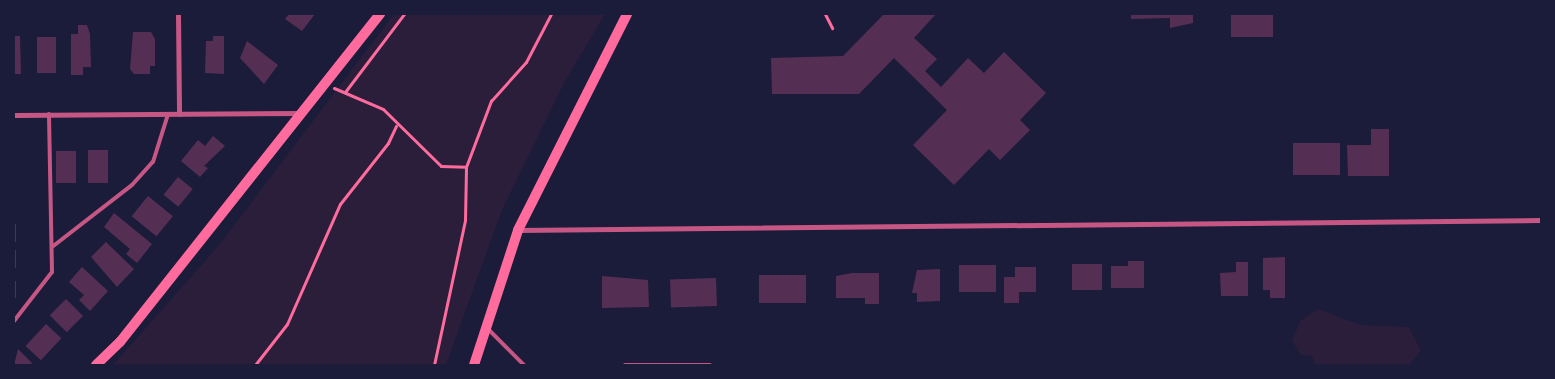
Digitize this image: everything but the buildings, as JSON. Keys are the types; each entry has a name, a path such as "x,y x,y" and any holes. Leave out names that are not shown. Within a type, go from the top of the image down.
{"main road":[{"path":"96,365 120,342 305,113 380,14"},
{"path":"474,365 518,230 627,14"}],"street":[{"path":"178,14 179,114"},
{"path":"14,114 305,113"},
{"path":"518,230 1541,220"}],"lane":[{"path":"14,321 52,272 49,114"},
{"path":"52,247 132,185 148,168 161,148 168,114"},
{"path":"486,327 524,365"},
{"path":"625,365 710,365"}],"path":[{"path":"404,14 345,92 377,106 396,126 441,166 466,167"},
{"path":"434,365 465,220 466,167 491,102 526,62 551,14"},
{"path":"826,14 832,28"},
{"path":"255,365 287,324 340,204 388,143 396,126"}],"shaded area":[{"path":"394,14 605,14 564,83 502,210 446,365 113,365 220,244"},
{"path":"1318,309 1361,325 1409,327 1421,351 1409,365 1315,365 1312,356 1301,355 1292,341 1300,321"}]}
